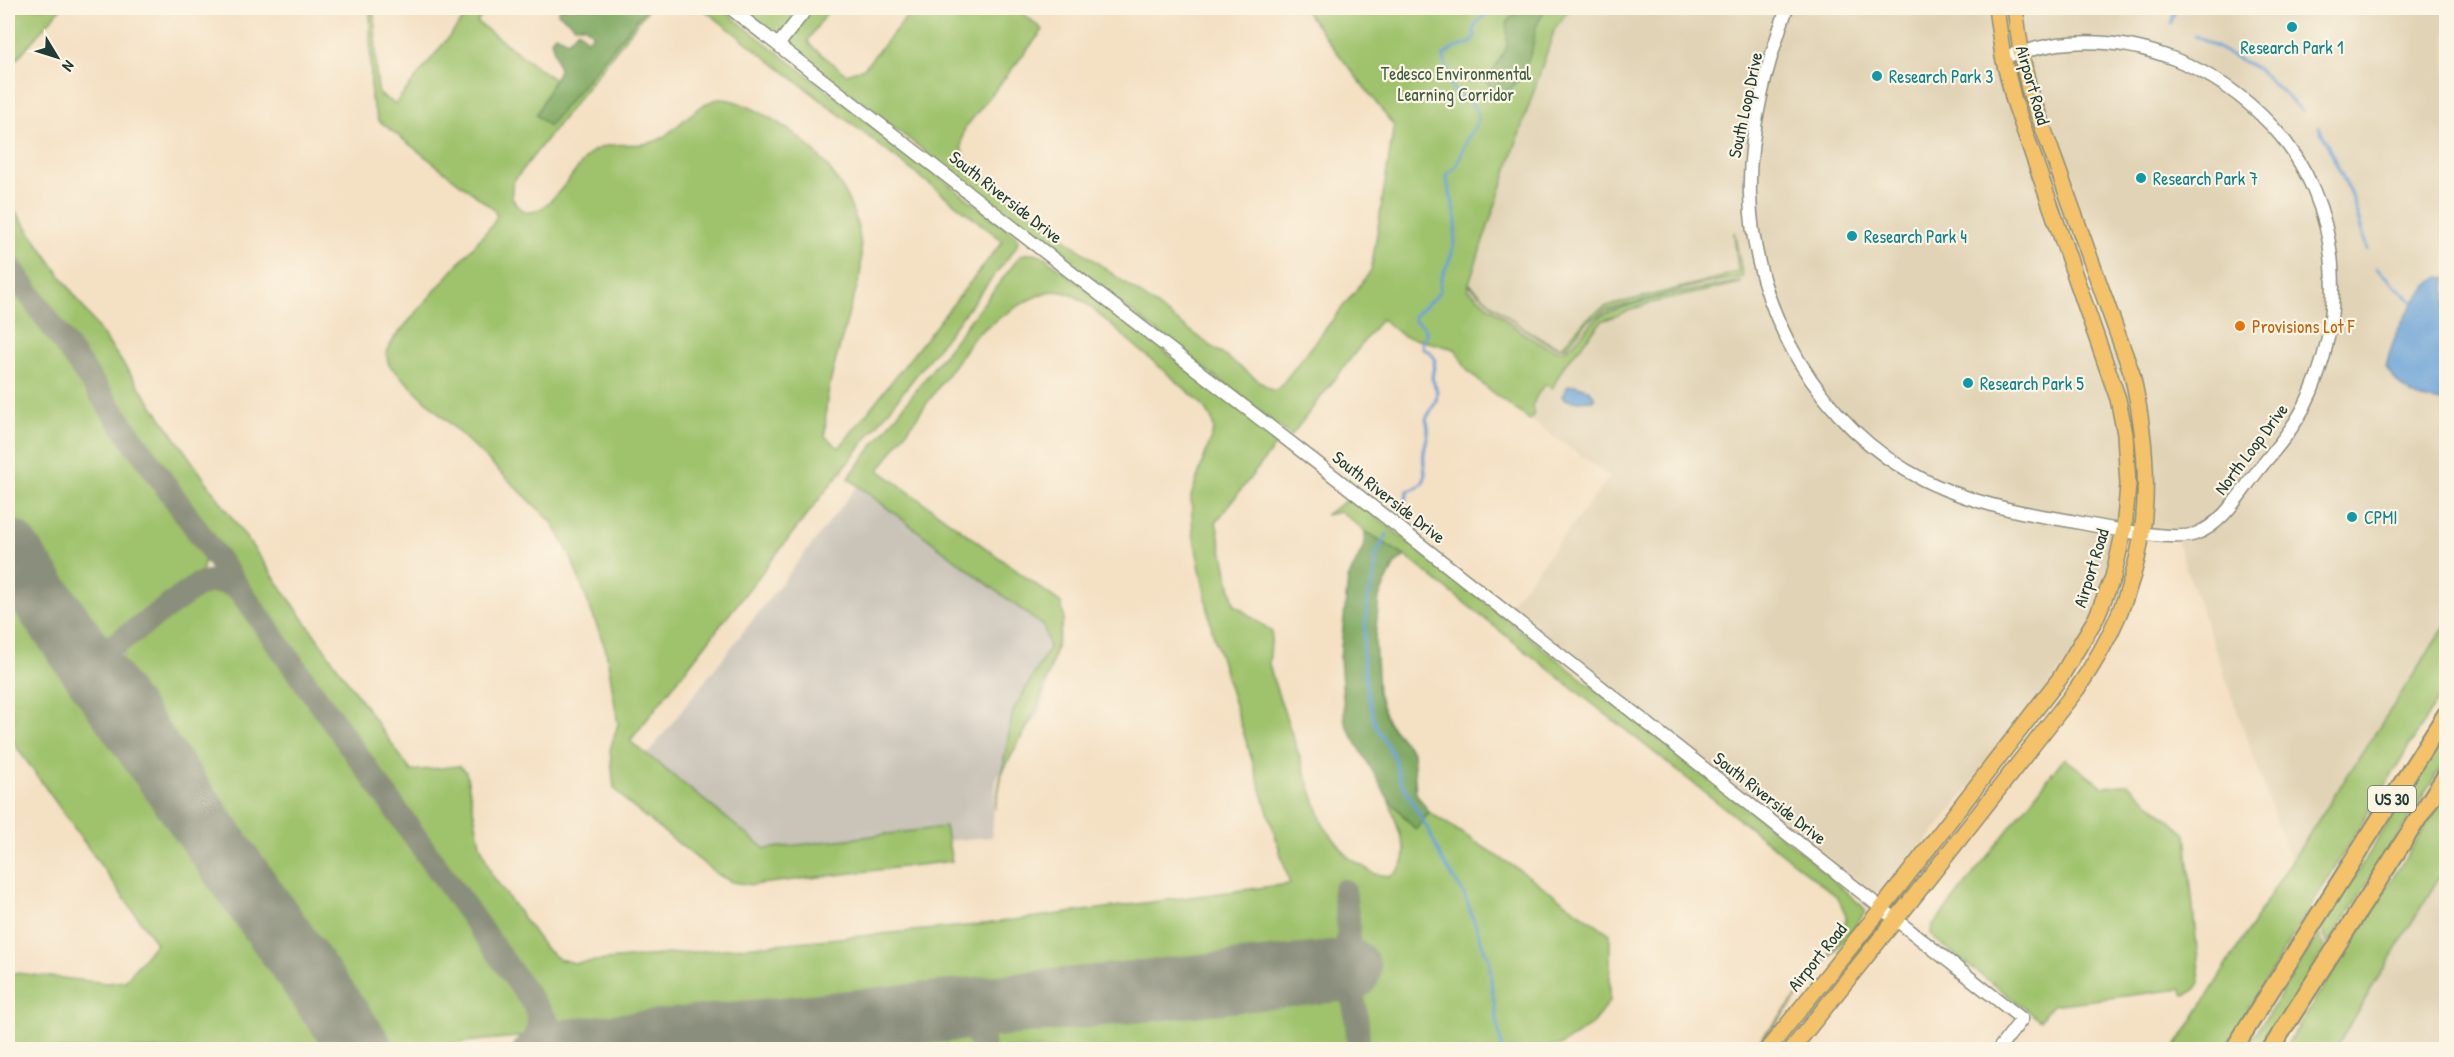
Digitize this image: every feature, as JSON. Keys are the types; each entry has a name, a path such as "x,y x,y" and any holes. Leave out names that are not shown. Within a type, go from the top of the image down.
{"highway":[{"path":"2399,788 2446,703"},
{"name":"US 30","path":"2233,1050 2446,714"},
{"name":"US 30","path":"2270,1050 2446,776"}],"main road":[{"name":"Airport Road","path":"1767,1050 1881,908 2073,658 2106,596 2124,530 2127,461 2118,399 2014,101 2003,57 1996,8"},
{"name":"Airport Road","path":"1791,1050 1896,920 2090,670 2124,603 2136,564 2145,512 2147,466 2132,374 2029,89 2015,8"}],"street":[{"name":"South Riverside Drive","path":"730,8 1280,434 2022,1018 1998,1050"},
{"path":"778,45 807,8"},
{"name":"South Loop Drive","path":"1787,8 1756,122 1749,197 1754,239 1766,290 1779,324 1808,376 1829,403 1859,434 1923,479 1983,504 2010,511 2142,533"},
{"name":"North Loop Drive","path":"2003,57 2059,44 2116,44 2173,58 2217,80 2255,108 2286,141 2309,180 2328,232 2333,279 2330,328 2314,384 2299,417 2225,513 2208,528 2182,537 2142,533"}],"shaded area":[{"path":"1570,8 2446,8 2446,625 2291,862 2175,537 2123,531 2084,641 1892,885 1880,893 1873,892 1865,886 1508,607 1610,477 1489,390 1467,370 1457,320 1555,28"},
{"path":"866,475 1060,636 1042,708 996,778 992,837 765,856 643,760"},
{"path":"2446,866 2446,1049 2335,1049"}],"green space":[{"path":"8,8 61,8 8,69"},
{"path":"370,8 373,8 375,19 376,72 379,94 395,104 472,8 488,8 477,22 561,85 621,8 649,8 513,182 512,198 523,210 534,211 556,196 592,152 608,146 653,142 668,134 699,108 715,100 732,101 753,109 802,140 838,181 847,197 859,231 861,268 859,279 834,367 826,405 825,436 839,448 1003,241 702,8 720,8 1015,235 1018,241 1015,249 630,741 765,849 945,827 952,861 752,885 732,882 717,874 630,805 614,788 610,750 618,724 606,650 570,555 552,522 389,365 386,353 395,337 492,225 497,216 493,209 378,120 371,99"},
{"path":"560,8 646,8 549,126 536,115 559,70 551,40 555,35 568,41 578,30 587,40 593,35 585,26 575,26 558,13"},
{"name":"Tedesco Environmental Learning Corridor","path":"740,8 830,8 808,40 810,45 846,74 864,68 914,8 1017,8 1043,30 965,128 962,139 964,157 971,166 1073,245 1273,391 1279,388 1371,271 1394,126 1303,8 1570,8 1555,28 1469,283 1487,300 1469,285 1467,289 1534,340 1559,351 1571,346 1592,323 1605,314 1672,294 1741,281 1741,283 1647,304 1602,321 1563,367 1552,389 1546,384 1538,394 1530,420 1489,390 1467,370 1455,349 1403,336 1381,319 1291,436"},
{"path":"1520,8 1546,8 1536,27 1532,50 1522,75 1505,95 1495,95 1487,82 1507,46 1507,22"},
{"path":"8,201 411,771 459,766 466,772 480,844 492,875 545,948 559,959 575,963 976,925 1290,884 1212,630 1193,533 1191,496 1214,429 1211,417 1199,401 1082,300 1066,293 1047,292 1010,311 975,336 879,470 1061,603 1064,617 1052,662 1036,710 1002,773 995,809 1013,711 1049,648 1044,627 848,478 1020,256 1032,253 1043,256 1279,441 1216,522 1234,604 1272,632 1269,664 1323,825 1349,858 1375,874 1389,876 1397,872 1404,861 1405,849 1388,798 1416,830 1429,812 1524,873 1610,934 1610,1001 1591,1025 1561,1045 1519,1050 1369,1049 1354,890 1339,892 1344,941 1340,955 569,1034 8,250"},
{"path":"1734,232 1743,277 1698,285 1605,311 1587,322 1568,345 1562,347 1587,319 1607,306 1719,278 1738,271"},
{"path":"8,277 205,556 201,574 141,620 109,638 100,636 88,627 8,514"},
{"path":"1513,321 1538,337 1562,347 1538,338"},
{"path":"1351,497 1798,849 1863,907 1865,911 1859,921 1755,1049 1752,1049 1807,984 1835,945 1843,929 1846,916 1835,895 1405,556 1365,531 1341,512 1325,515"},
{"path":"1365,531 1405,556 1395,564 1379,597 1375,639 1378,693 1387,721 1413,752 1416,793 1429,812 1416,830 1388,798 1345,723 1340,658 1348,579 1365,544"},
{"path":"8,586 339,1049 8,1049 8,972 107,983 125,981 156,943 8,735"},
{"path":"220,587 229,590 238,598 531,1014 532,1024 527,1036 392,1049 126,679 122,669 122,660 131,643 205,592"},
{"path":"2446,625 2446,686 2224,1049 2174,1050 2291,862"},
{"path":"2446,732 2446,760 2328,945 2322,928"},
{"path":"2064,758 2103,787 2128,784 2186,834 2200,982 2192,992 2184,995 2181,989 2052,1005 2040,1020 1931,934 1932,927"},
{"path":"2446,794 2446,866 2335,1049 2284,1049"},
{"path":"2319,934 2325,950 2262,1049 2245,1050"},
{"path":"1338,986 1346,1001 1351,1049 995,1049 991,1030 998,1021"},
{"path":"964,1025 975,1049 721,1049"}],"water":[{"path":"2438,277 2446,278 2446,404 2421,399 2409,393 2386,367 2394,341 2411,306"},
{"path":"1576,385 1589,390 1595,397 1593,400 1573,401 1562,396 1568,386"}],"waterway":[{"path":"1402,512 1408,491 1416,488 1424,480 1424,452 1428,432 1426,419 1436,401 1437,391 1432,378 1435,359 1423,348 1422,343 1427,333 1423,326 1415,321 1414,316 1440,291 1442,278 1452,252 1456,224 1447,174 1458,162 1465,143 1478,121 1477,113 1472,105 1450,86 1444,55 1453,49 1471,43 1475,36 1474,28 1479,20 1493,8"},
{"path":"2171,23 2176,8"},
{"path":"2195,36 2258,69 2302,111"},
{"path":"2319,127 2352,197 2367,249"},
{"path":"2376,268 2414,303"},
{"path":"1387,534 1375,557 1376,570 1368,599 1363,651 1366,686 1375,724 1395,758 1399,778 1430,833 1442,860 1464,894 1486,954 1489,956 1502,1050"}],"taxiway":[{"path":"8,264 556,1035 562,1041 580,1046 667,1037"},
{"path":"18,562 73,639 92,649 113,646 198,585 218,581 238,589"},
{"path":"113,646 104,666 107,688 162,765"},
{"path":"1344,891 1348,925 1347,945 1344,954 1329,972 1347,988 1352,997 1359,1050"},
{"path":"983,1050 983,1028 990,1017 1001,1009 1008,1006 1092,997"},
{"path":"524,1050 538,1030 539,1019 535,1006"},
{"path":"862,1021 945,1012 959,1016 969,1023 982,1046"},
{"path":"653,1042 698,1038"}],"runway":[{"path":"8,550 362,1050"},
{"path":"564,1050 1350,970"}],"place":[{"name":"Research Park 1","path":"2292,27"},
{"name":"Research Park 3","path":"1877,76"},
{"name":"Research Park 7","path":"2141,178"},
{"name":"Research Park 4","path":"1852,236"},
{"name":"Provisions Lot F","path":"2240,326"},
{"name":"Research Park 5","path":"1968,383"},
{"name":"CPMI","path":"2352,517"}]}
